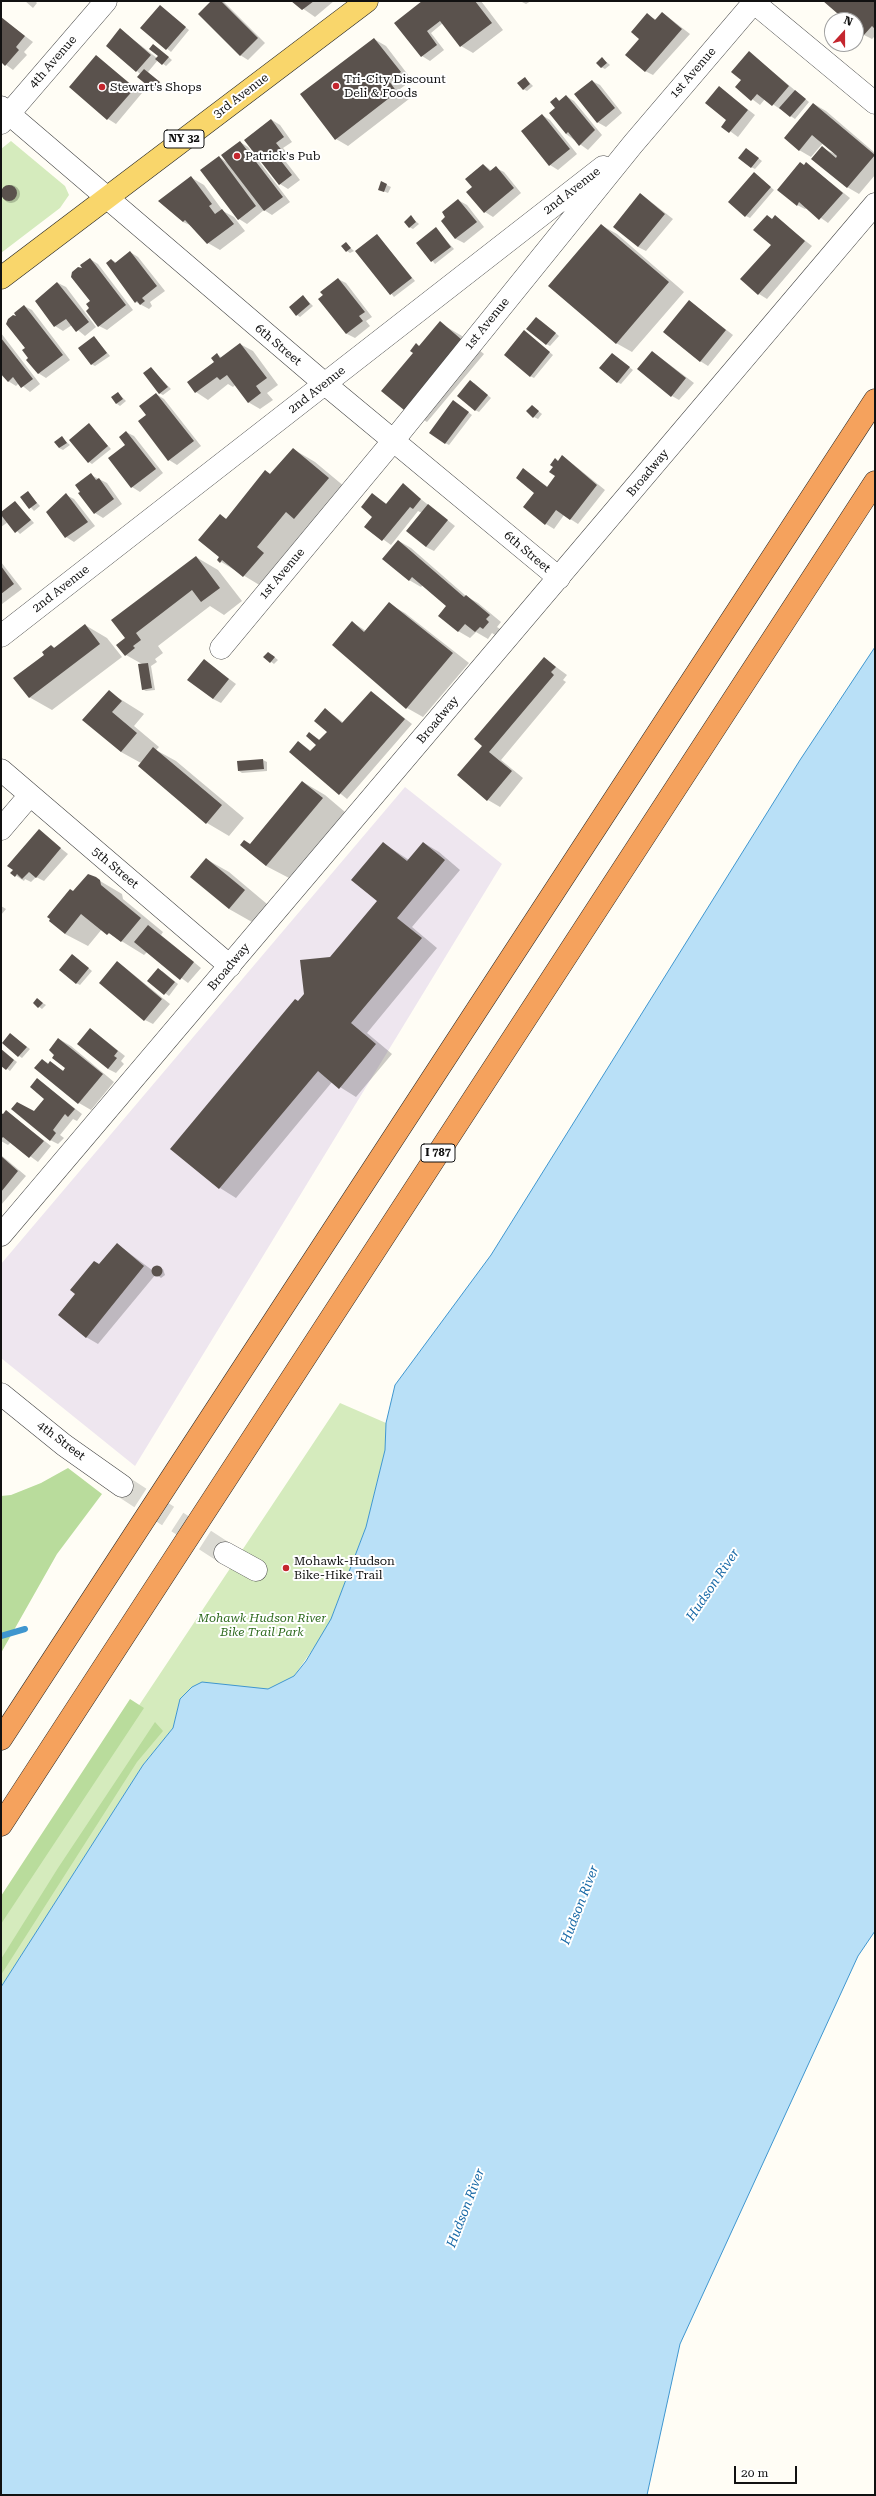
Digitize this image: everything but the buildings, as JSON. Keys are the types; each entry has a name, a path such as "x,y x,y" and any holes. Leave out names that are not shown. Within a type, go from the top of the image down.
{"highway":[{"path":"1,1739 875,400"},
{"name":"I 787","path":"1,1825 875,482"}],"main road":[{"name":"3rd Avenue","path":"1,278 106,197 367,1"}],"street":[{"name":"4th Avenue","path":"4,114 106,1"},
{"path":"753,2 875,103"},
{"name":"1st Avenue","path":"221,648 393,440 633,144 753,2"},
{"name":"6th Street","path":"4,114 106,197 325,384 559,578"},
{"name":"2nd Avenue","path":"1,636 633,144"},
{"name":"Broadway","path":"1,1235 875,204"},
{"name":"5th Street","path":"1,770 230,966"},
{"path":"1,829 30,795"},
{"name":"4th Street","path":"1,1394 64,1445 122,1486"},
{"path":"225,1553 256,1570"}],"shaded area":[{"path":"405,787 502,864 135,1466 1,1358 1,1264"}],"green space":[{"path":"11,141 65,186 69,195 60,208 1,253 1,149"},
{"name":"Mohawk Hudson River Bike Trail Park","path":"340,1403 386,1423 385,1450 366,1527 331,1619 320,1639 294,1676 268,1689 192,1687 180,1699 173,1728 143,1765 1,1987 1,1913"},
{"path":"68,1468 102,1494 57,1554 1,1653 1,1496 11,1495 41,1483"},
{"path":"130,1699 144,1708 1,1924 1,1896"},
{"path":"155,1722 163,1731 137,1762 1,1975 1,1959 58,1868"}],"water":[{"name":"Hudson River","path":"875,647 875,1931 858,1956 680,2344 647,2495 1,2495 1,1987 143,1765 173,1728 180,1699 192,1687 202,1682 268,1689 294,1676 306,1661 331,1619 366,1527 385,1450 386,1423 395,1385 491,1255 800,760"}],"waterway":[{"path":"1,1636 25,1629"}],"tunnel":[{"path":"122,1486 225,1553"}],"place":[{"name":"Tri-City Discount Deli & Foods","path":"336,86"},
{"name":"Stewart's Shops","path":"102,87"},
{"name":"Patrick's Pub","path":"237,156"},
{"name":"Mohawk-Hudson Bike-Hike Trail","path":"286,1568"}]}
